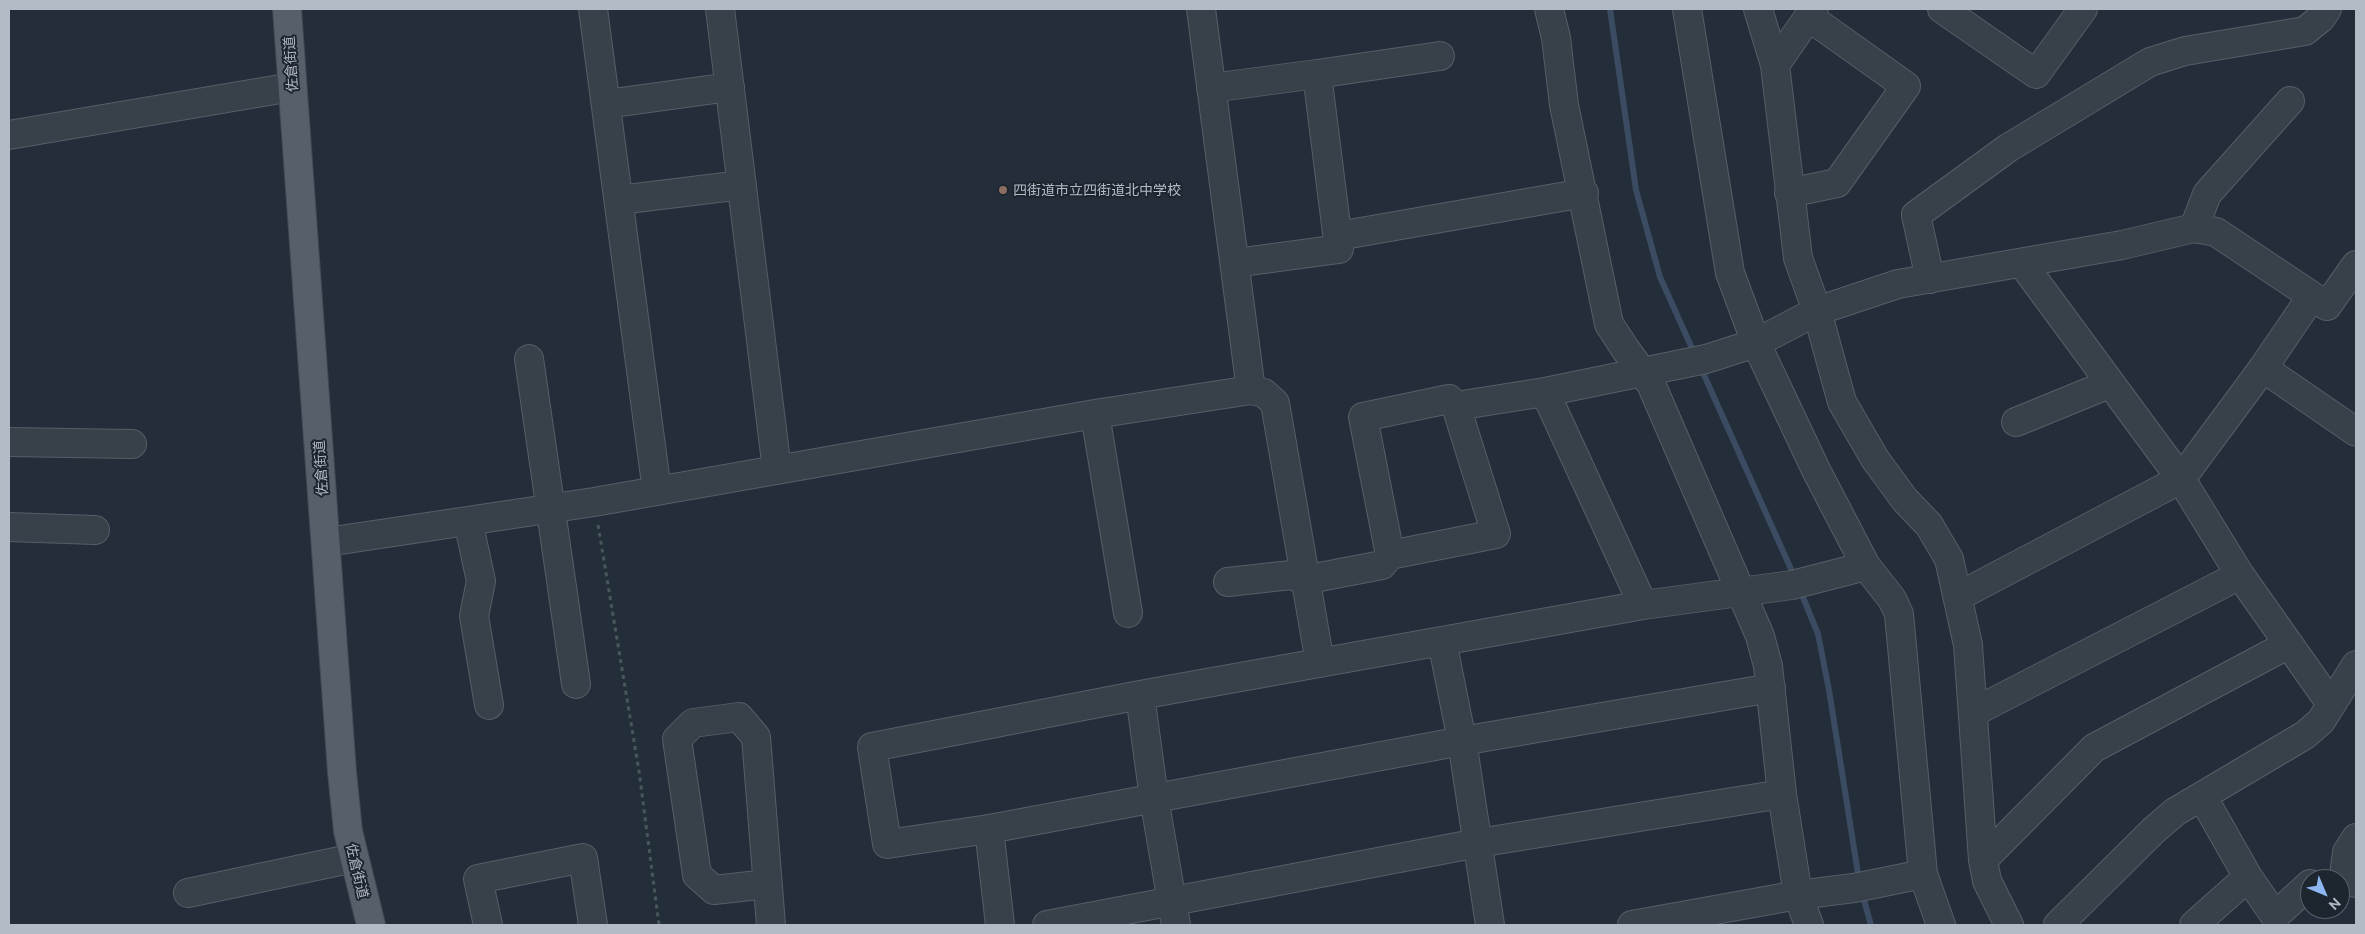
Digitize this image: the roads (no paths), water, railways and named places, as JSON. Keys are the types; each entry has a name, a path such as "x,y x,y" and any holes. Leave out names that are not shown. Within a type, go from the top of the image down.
{"main road":[{"name":"佐倉街道","path":"286,9 327,542 342,772 348,831 370,925"}],"street":[{"path":"593,9 657,491"},
{"path":"720,9 777,470"},
{"path":"1201,9 1251,390"},
{"path":"1549,9 1556,38 1564,104 1584,193 1609,324 1652,384 1744,593 1760,636 1771,688 1782,794 1798,895 1809,925"},
{"path":"1687,9 1730,273 1756,343 1816,470 1866,566 1892,598 1898,614 1923,874 1941,925"},
{"path":"1758,9 1775,65 1798,258 1817,310 1842,402 1875,459 1905,500 1929,525 1949,559 1959,596 1968,645 1983,860 1987,882 2009,925"},
{"path":"1944,9 2036,74 2083,9"},
{"path":"1930,279 1916,215 2008,148 2150,62 2185,51 2305,31 2327,9"},
{"path":"1775,65 1812,13 1906,86 1837,183 1789,194"},
{"path":"1212,88 1440,56"},
{"path":"1235,263 1339,250 1317,74"},
{"path":"9,135 292,87"},
{"path":"606,104 730,87"},
{"path":"2194,228 2207,194 2290,101"},
{"path":"619,200 742,185"},
{"path":"1338,236 1584,193"},
{"path":"1456,406 1545,392 1698,360 1756,343 1817,310 1898,284 2122,245 2194,228 2216,232 2327,306 2356,265"},
{"path":"2022,263 2181,480 2240,575 2331,704"},
{"path":"1959,596 2181,480 2263,368 2312,296"},
{"path":"529,359 576,684"},
{"path":"2263,368 2356,432"},
{"path":"2016,422 2109,384"},
{"path":"327,542 594,502 1095,414 1251,390 1264,393 1274,404 1320,663"},
{"path":"1545,392 1643,605"},
{"path":"1228,582 1291,575 1304,580 1382,565 1390,555 1496,534 1456,406 1449,399 1363,417 1390,555"},
{"path":"1095,414 1128,613"},
{"path":"9,442 132,444"},
{"path":"468,521 481,581 474,616 489,705"},
{"path":"9,527 95,530"},
{"path":"1771,688 1462,741 989,829 887,844 872,747 1140,694 1643,605 1800,584 1866,566"},
{"path":"1974,712 2240,575"},
{"path":"1442,641 1462,741 1490,925"},
{"path":"1983,860 2094,748 2289,644"},
{"path":"2058,925 2154,830 2175,812 2305,735 2321,721 2356,665"},
{"path":"1140,694 1154,798 1174,913"},
{"path":"767,884 714,890 697,875 677,739 693,723 739,717 756,737 771,925"},
{"path":"1047,925 1174,913 1478,843 1782,794"},
{"path":"2202,796 2248,876 2275,916 2300,893"},
{"path":"989,829 1000,925"},
{"path":"188,893 354,858"},
{"path":"488,925 478,879 583,858 593,925"},
{"path":"2327,869 2353,861"},
{"path":"1632,925 1798,895 1861,887 1923,874"},
{"path":"2194,925 2248,876"}],"waterway":[{"path":"1610,9 1636,190 1660,277 1695,355"},
{"path":"1700,366 1795,578"},
{"path":"1800,590 1818,634 1829,690 1859,880"},
{"path":"1862,893 1871,925"}],"place":[{"name":"四街道市立四街道北中学校","path":"1003,190"}]}
